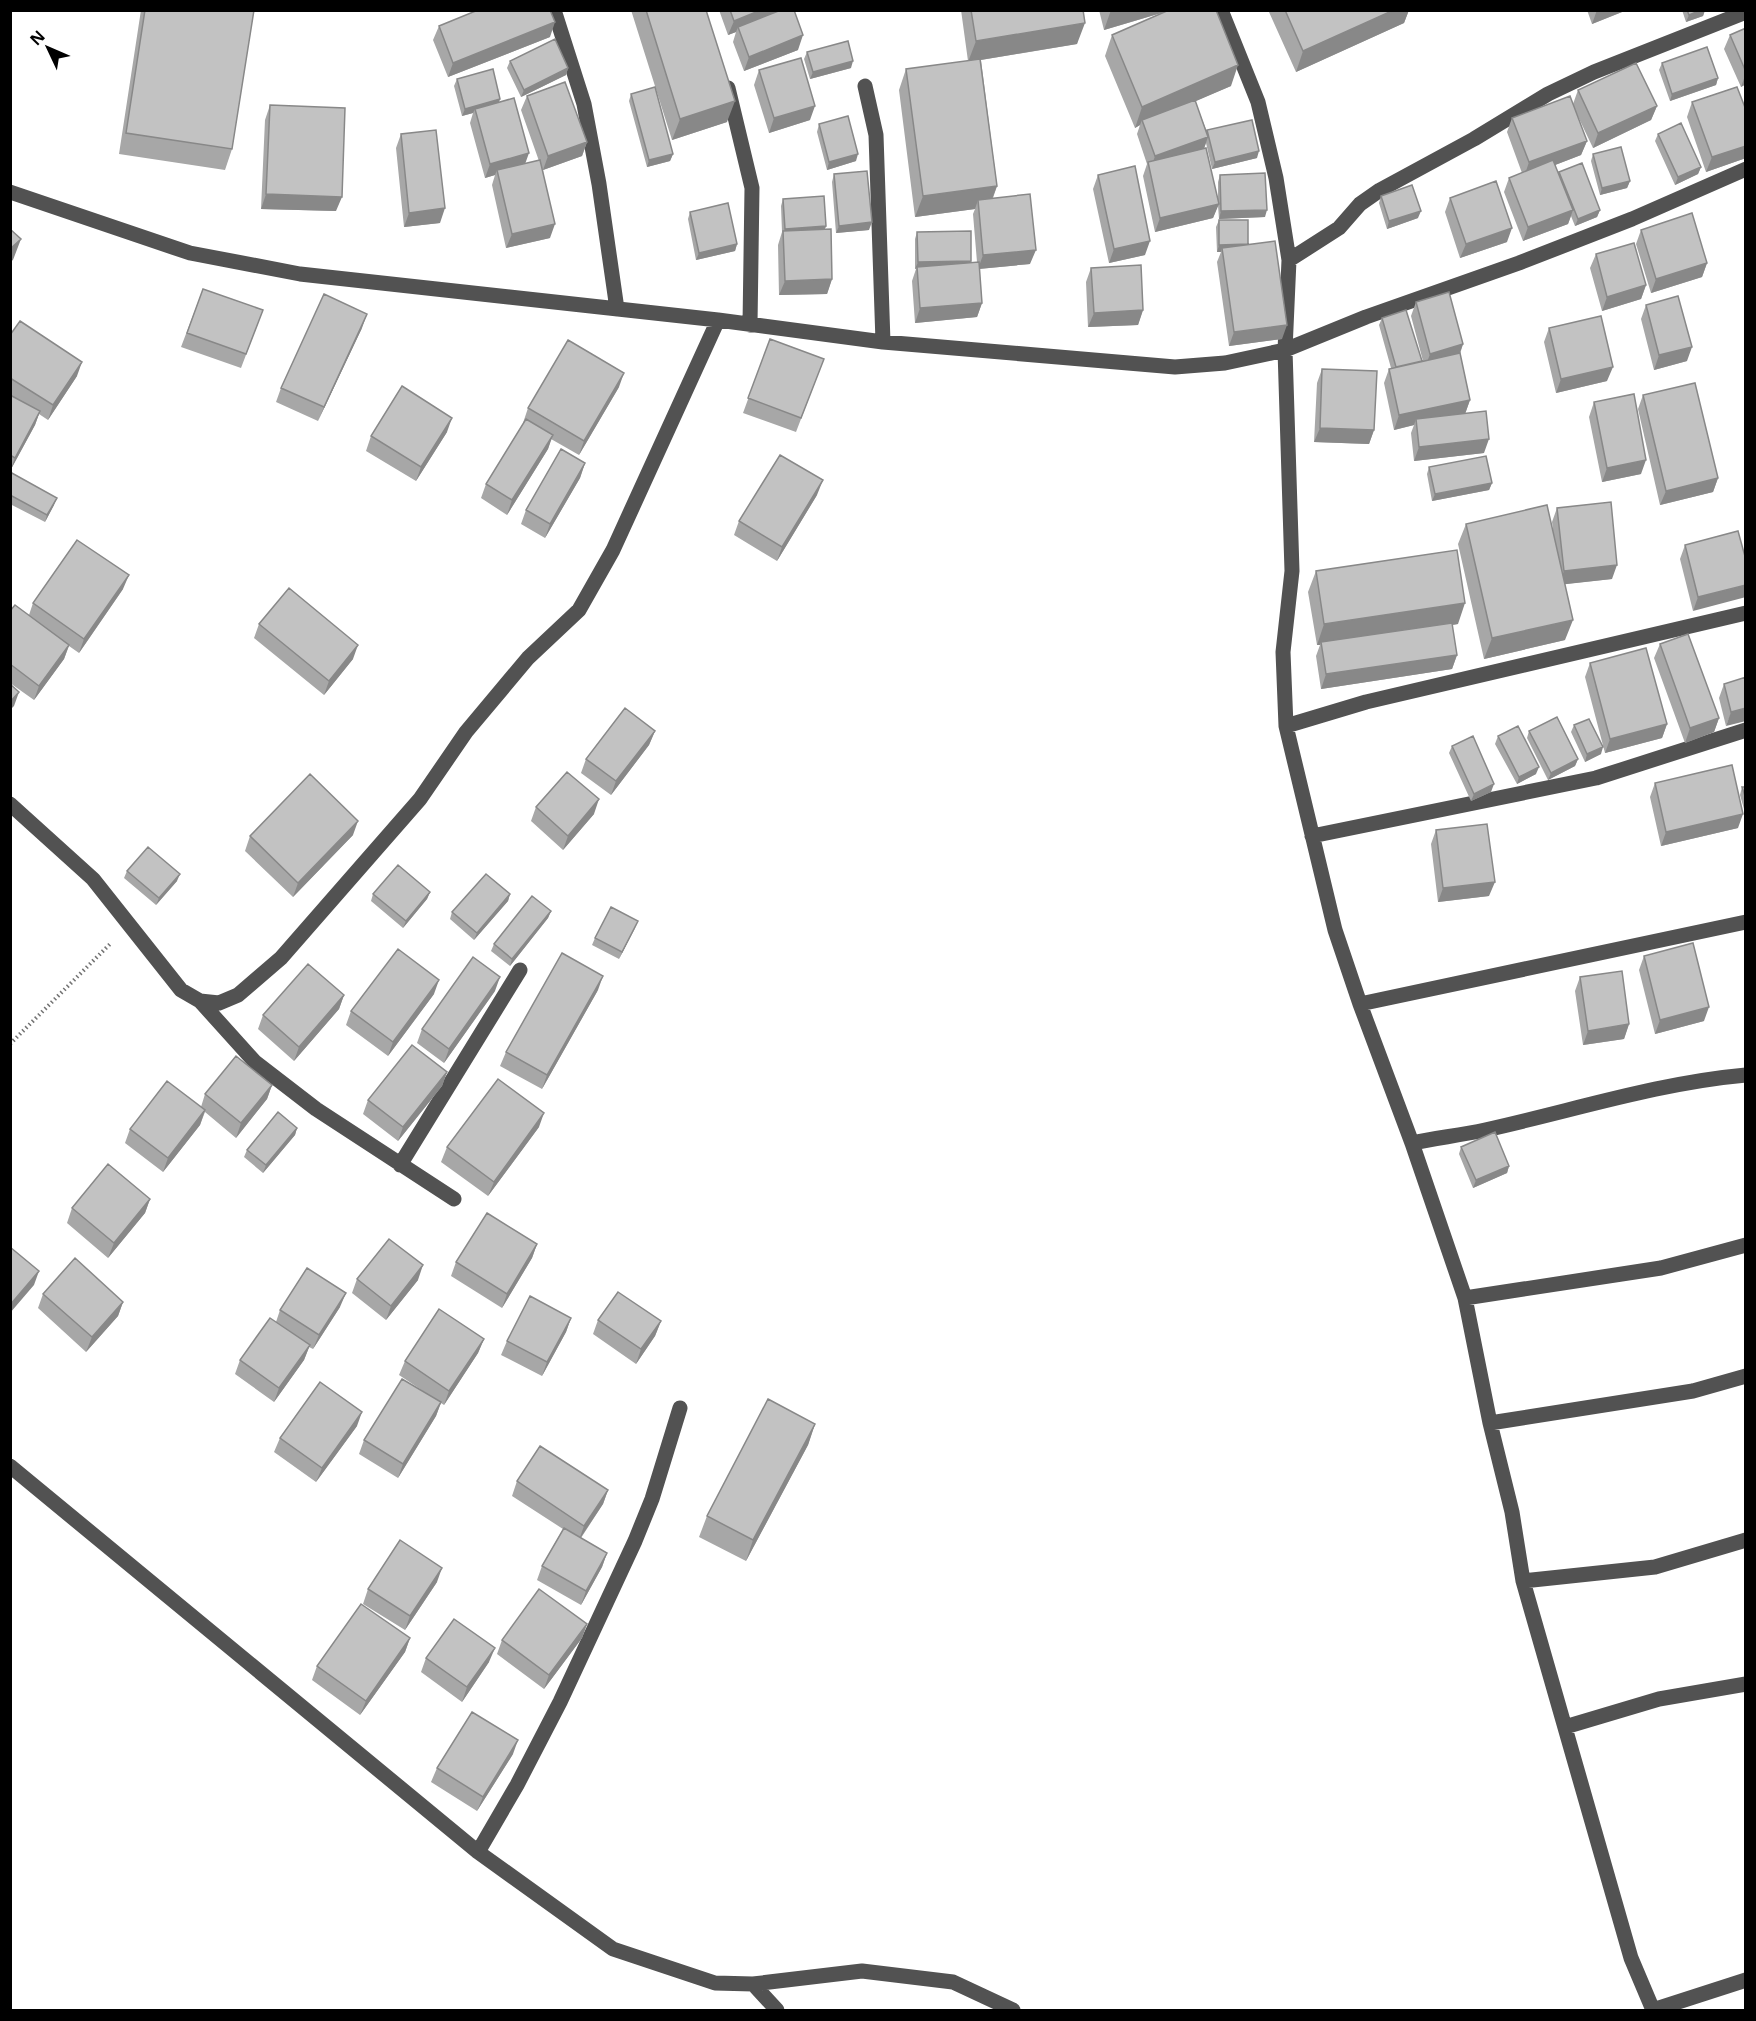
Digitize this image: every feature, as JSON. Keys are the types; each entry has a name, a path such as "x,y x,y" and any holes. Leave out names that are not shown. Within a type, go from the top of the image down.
{"street":[{"path":"554,10 584,104 599,184 617,309"},
{"path":"1221,10 1258,102 1276,178 1289,260 1286,350 1292,571 1283,652 1286,726 1335,930 1465,1298 1490,1423 1512,1512 1523,1581 1632,1958 1653,2010 1746,1980"},
{"path":"1289,260 1339,228 1360,204 1380,190 1474,139 1548,94 1594,72 1746,12"},
{"path":"723,70 739,125 752,188 750,325"},
{"path":"865,87 876,135 883,342"},
{"path":"10,192 190,253 300,274 718,320 883,342 1175,367 1225,363 1286,350 1366,317 1520,263 1632,219 1746,170"},
{"path":"200,1001 219,1003 238,995 281,958 420,799 466,732 528,658 579,610 618,539 718,320"},
{"path":"1286,726 1366,702 1746,613"},
{"path":"1312,836 1596,778 1746,730"},
{"path":"10,804 93,879 181,990 200,1001 255,1062 316,1109 454,1199"},
{"path":"1360,1004 1746,922"},
{"path":"400,1165 520,970"},
{"path":"1412,1143 1486,1129 1634,1093 1746,1075"},
{"path":"1465,1298 1661,1268 1746,1245"},
{"path":"1490,1423 1694,1390 1746,1376"},
{"path":"478,1852 517,1785 560,1702 636,1540 652,1499 680,1408"},
{"path":"10,1466 478,1852 613,1949 715,1983 753,1984 862,1971 952,1982 1013,2010"},
{"path":"1523,1581 1655,1567 1746,1540"},
{"path":"1565,1728 1659,1699 1746,1684"},
{"path":"753,1984 777,2010"}],"path":[{"path":"10,1044 129,925"}],"building":[{"path":"145,10 254,10 232,149 126,133"},
{"path":"478,10 550,10 555,22 453,63 439,26"},
{"path":"646,10 706,10 735,101 680,119"},
{"path":"730,10 761,10 734,21"},
{"path":"781,10 794,10 803,35 749,57 738,27"},
{"path":"971,10 1083,10 1085,23 976,41"},
{"path":"1169,10 1216,10 1238,65 1142,107 1112,35"},
{"path":"1285,10 1394,10 1303,51"},
{"path":"1687,10 1701,10 1689,15"},
{"path":"1746,28 1746,72 1730,35"},
{"path":"555,39 568,68 524,90 510,61"},
{"path":"848,41 853,61 813,72 807,52"},
{"path":"1707,47 1718,78 1672,94 1662,63"},
{"path":"801,58 815,106 774,118 759,70"},
{"path":"980,59 997,186 923,196 906,69"},
{"path":"1636,63 1657,106 1598,133 1578,90"},
{"path":"493,69 500,99 465,109 457,79"},
{"path":"565,82 587,142 548,156 527,96"},
{"path":"655,87 673,154 649,160 631,94"},
{"path":"1737,87 1746,110 1746,146 1712,157 1692,102"},
{"path":"1570,96 1587,141 1529,162 1512,118"},
{"path":"514,98 529,153 490,164 475,109"},
{"path":"1195,100 1208,137 1155,156 1142,120"},
{"path":"270,105 345,108 342,197 266,194"},
{"path":"848,116 858,154 829,162 819,124"},
{"path":"1252,120 1259,151 1215,162 1207,130"},
{"path":"1681,123 1701,167 1678,177 1658,134"},
{"path":"436,130 445,208 409,213 401,134"},
{"path":"1621,147 1630,181 1602,188 1593,154"},
{"path":"1206,148 1219,204 1160,218 1148,162"},
{"path":"540,160 555,224 512,234 497,170"},
{"path":"1553,160 1573,210 1528,227 1509,178"},
{"path":"1582,163 1600,210 1578,219 1559,172"},
{"path":"1135,166 1150,241 1114,249 1098,175"},
{"path":"867,171 872,222 839,226 834,174"},
{"path":"1265,173 1267,210 1221,211 1220,175"},
{"path":"1496,181 1512,228 1466,244 1450,198"},
{"path":"1412,185 1421,211 1389,221 1381,196"},
{"path":"1030,194 1036,250 983,255 978,200"},
{"path":"824,196 826,226 785,229 783,199"},
{"path":"728,203 737,244 699,253 690,212"},
{"path":"1692,213 1707,263 1656,279 1641,230"},
{"path":"1219,220 1248,220 1248,244 1219,245"},
{"path":"10,229 21,239 10,249"},
{"path":"831,229 832,279 785,281 783,231"},
{"path":"971,231 971,261 918,262 917,232"},
{"path":"1275,241 1287,325 1234,332 1222,248"},
{"path":"1634,243 1646,285 1607,297 1596,254"},
{"path":"979,262 982,303 920,308 917,267"},
{"path":"1141,265 1143,310 1094,313 1091,268"},
{"path":"203,289 263,310 246,354 187,333"},
{"path":"1449,292 1463,344 1430,354 1416,302"},
{"path":"324,294 367,314 324,407 281,388"},
{"path":"1678,296 1692,347 1659,355 1646,305"},
{"path":"1406,310 1422,361 1396,367 1382,318"},
{"path":"1601,316 1613,367 1561,379 1549,328"},
{"path":"20,321 82,362 53,405 10,378 10,335"},
{"path":"770,339 824,359 801,418 748,398"},
{"path":"568,340 624,373 584,441 528,408"},
{"path":"1460,353 1470,400 1399,415 1389,369"},
{"path":"1322,369 1377,371 1374,430 1320,428"},
{"path":"1695,383 1718,478 1666,491 1643,395"},
{"path":"402,386 452,418 421,467 371,436"},
{"path":"1634,394 1646,460 1607,468 1594,402"},
{"path":"10,395 40,411 15,458 10,455"},
{"path":"1486,411 1489,439 1419,447 1416,419"},
{"path":"526,419 553,435 512,500 486,484"},
{"path":"561,449 585,463 550,524 526,510"},
{"path":"780,455 823,480 782,547 739,521"},
{"path":"1486,456 1492,483 1435,494 1429,467"},
{"path":"10,472 57,498 47,515 10,495"},
{"path":"1611,502 1617,565 1564,571 1557,508"},
{"path":"1547,505 1573,620 1492,638 1466,524"},
{"path":"1738,531 1746,560 1746,585 1698,597 1685,545"},
{"path":"77,540 129,575 84,639 33,603"},
{"path":"1457,550 1465,603 1324,624 1316,571"},
{"path":"289,588 358,645 329,681 259,624"},
{"path":"15,605 69,645 39,686 10,664 10,611"},
{"path":"1452,623 1457,655 1326,674 1321,642"},
{"path":"1688,634 1719,718 1690,728 1660,644"},
{"path":"1646,648 1667,724 1610,739 1590,663"},
{"path":"1746,677 1746,708 1731,712 1724,684"},
{"path":"10,684 19,692 10,702"},
{"path":"625,708 655,731 616,781 586,759"},
{"path":"1557,717 1578,759 1551,773 1529,731"},
{"path":"1589,719 1603,747 1587,754 1574,725"},
{"path":"1518,726 1539,767 1519,777 1498,736"},
{"path":"1473,736 1494,784 1474,794 1452,746"},
{"path":"1732,765 1743,814 1666,832 1655,783"},
{"path":"567,772 599,799 568,836 536,807"},
{"path":"310,774 358,821 298,883 250,836"},
{"path":"1742,787 1746,787 1746,799"},
{"path":"1487,824 1495,882 1443,888 1436,830"},
{"path":"148,847 180,874 159,898 127,871"},
{"path":"398,865 430,892 406,921 373,894"},
{"path":"486,874 510,894 477,933 452,912"},
{"path":"532,896 551,911 512,959 494,944"},
{"path":"611,907 638,921 622,952 595,938"},
{"path":"1693,943 1709,1007 1660,1020 1644,956"},
{"path":"398,949 439,980 393,1042 351,1011"},
{"path":"562,953 603,976 547,1075 506,1052"},
{"path":"473,957 500,977 449,1049 422,1029"},
{"path":"308,964 344,995 299,1047 263,1015"},
{"path":"1622,971 1629,1024 1588,1031 1580,977"},
{"path":"412,1045 447,1072 403,1127 368,1100"},
{"path":"236,1056 272,1085 241,1123 205,1094"},
{"path":"498,1079 544,1113 494,1182 447,1147"},
{"path":"167,1081 205,1110 168,1158 130,1129"},
{"path":"278,1112 297,1128 266,1165 247,1150"},
{"path":"1495,1132 1509,1166 1476,1180 1461,1147"},
{"path":"108,1164 150,1199 114,1243 72,1208"},
{"path":"487,1213 537,1244 507,1294 456,1262"},
{"path":"389,1239 423,1265 391,1306 357,1279"},
{"path":"10,1247 39,1271 10,1305"},
{"path":"75,1258 123,1302 92,1337 43,1294"},
{"path":"307,1268 346,1293 319,1335 280,1310"},
{"path":"618,1292 661,1321 641,1349 598,1320"},
{"path":"530,1296 571,1318 547,1362 507,1341"},
{"path":"439,1309 484,1339 449,1391 405,1361"},
{"path":"270,1318 310,1345 279,1388 240,1360"},
{"path":"402,1379 441,1402 403,1464 364,1440"},
{"path":"320,1382 362,1412 322,1468 280,1438"},
{"path":"768,1399 815,1424 753,1540 707,1516"},
{"path":"540,1446 608,1490 584,1526 517,1481"},
{"path":"564,1528 607,1553 586,1591 542,1566"},
{"path":"400,1540 442,1568 410,1616 368,1589"},
{"path":"539,1589 587,1624 549,1675 502,1640"},
{"path":"361,1604 410,1638 366,1701 317,1666"},
{"path":"454,1619 495,1648 467,1687 426,1658"},
{"path":"472,1712 518,1740 483,1797 437,1768"}]}
